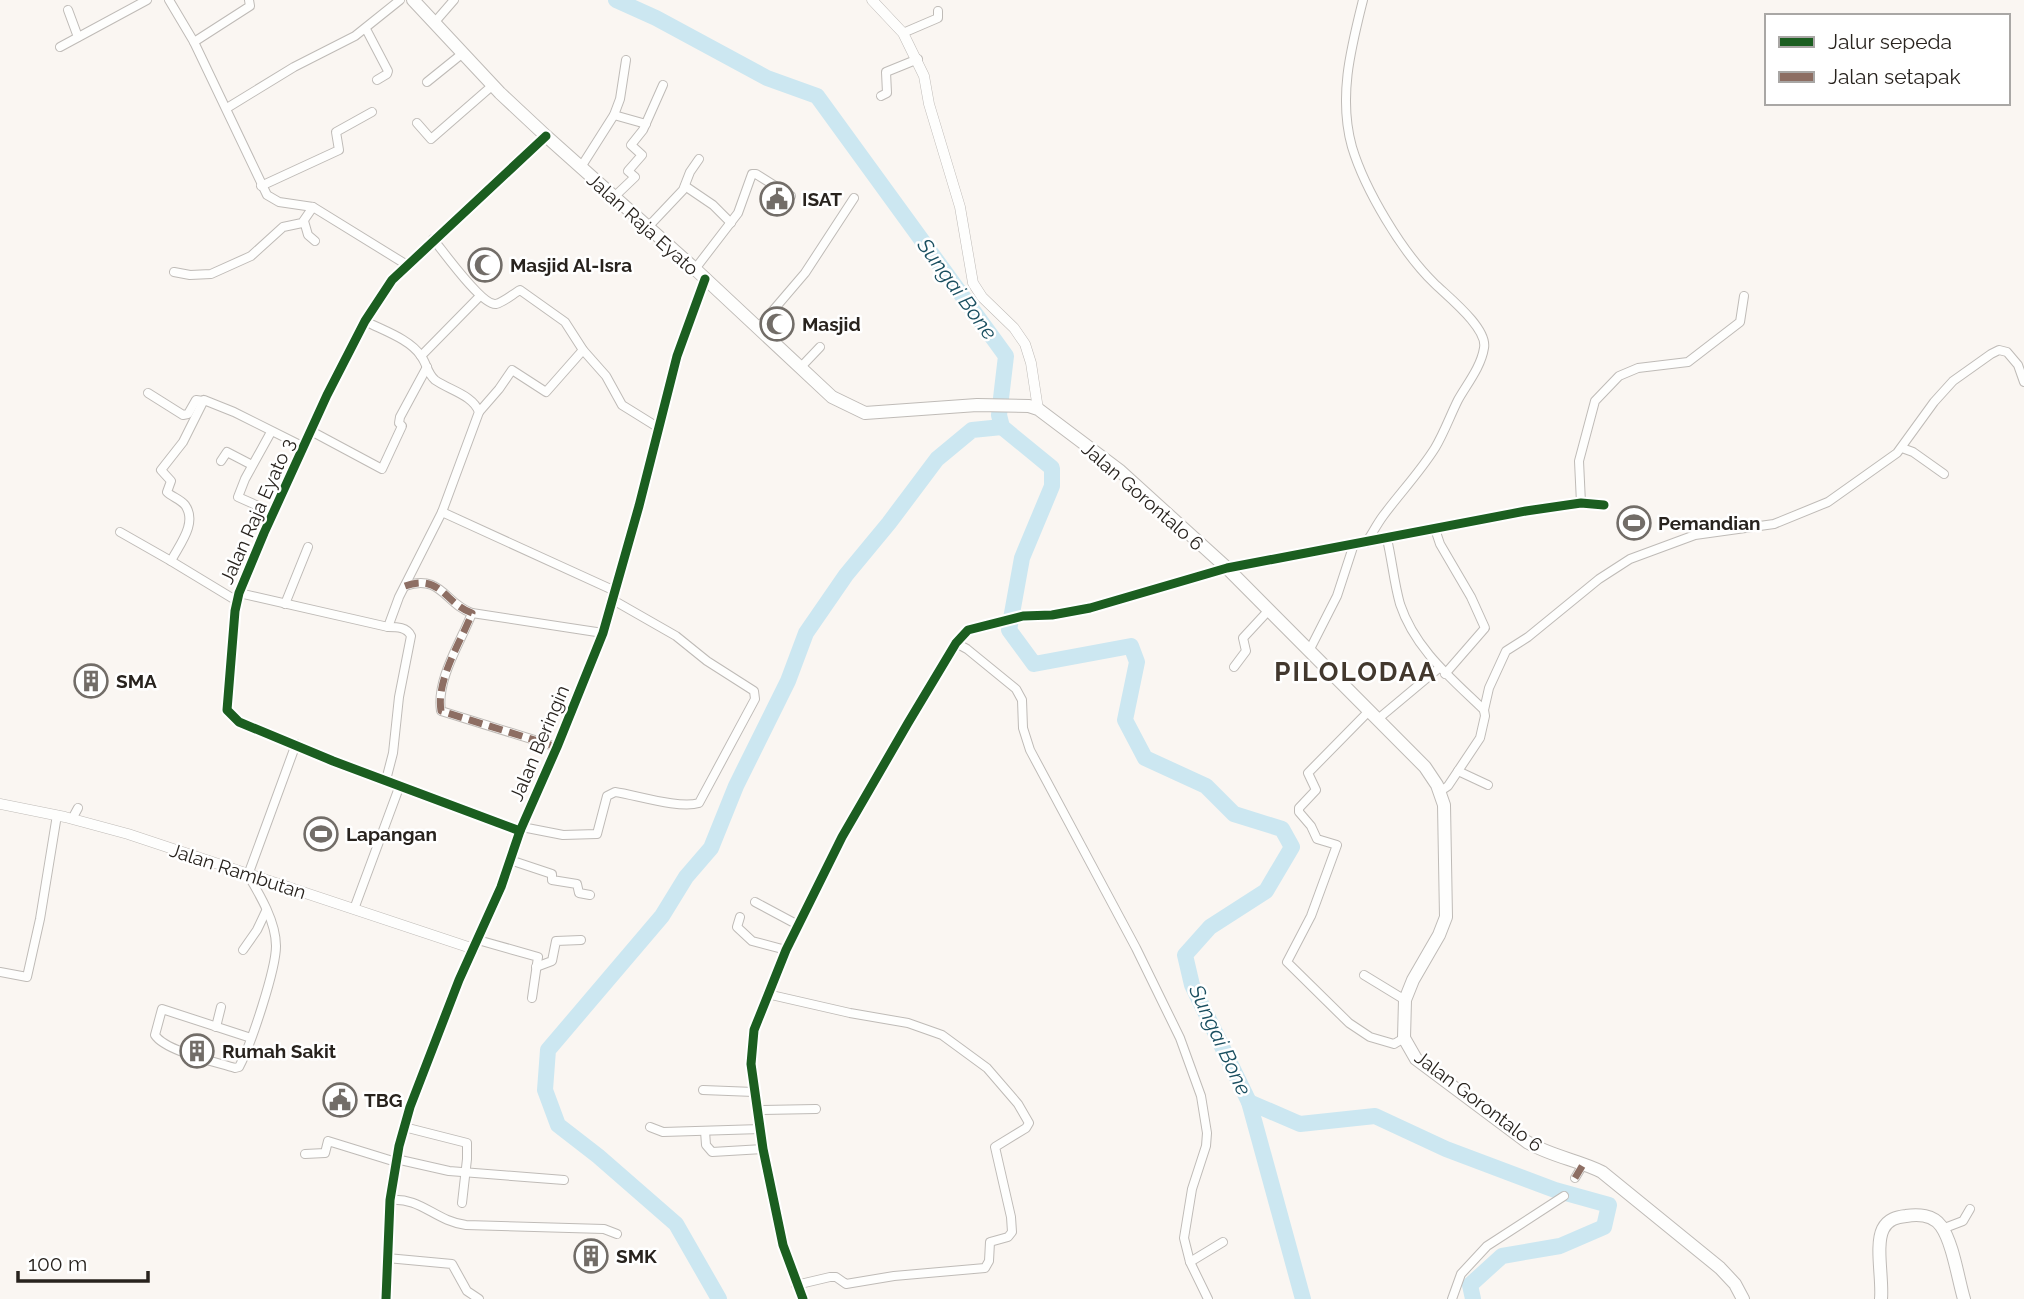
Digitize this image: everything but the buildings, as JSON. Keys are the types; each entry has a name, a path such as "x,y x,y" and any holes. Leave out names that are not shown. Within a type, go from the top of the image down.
{"main road":[{"name":"Jalan Raja Eyato","path":"413,0 545,136 695,269 832,397 865,413 977,405 1033,408"},
{"name":"Jalan Gorontalo 6","path":"1033,408 1119,470 1227,568 1425,767 1440,792 1444,810 1446,917 1405,1000 1404,1038 1416,1059 1527,1142 1602,1172 1720,1268 1735,1284 1743,1299"},
{"path":"1881,1299 1881,1238 1888,1223 1894,1218 1920,1215 1935,1222 1942,1229 1964,1299"}],"street":[{"path":"60,47 147,0"},
{"path":"169,0 194,42 227,108 261,186 272,199 313,207 407,265"},
{"path":"194,42 249,7 249,0"},
{"path":"227,108 294,66 366,29 400,0"},
{"path":"434,23 454,0"},
{"path":"1363,0 1348,65 1346,91 1355,154 1374,197 1405,249 1423,272 1470,318 1484,338 1485,347 1434,449 1366,542"},
{"path":"878,2 903,33 918,60 960,207 973,283 982,297 1014,328 1025,344 1031,363 1033,408"},
{"path":"68,10 78,37"},
{"path":"903,33 938,18 938,11"},
{"path":"366,29 388,71 377,80"},
{"path":"427,82 463,52"},
{"path":"581,167 614,115 620,99 626,60"},
{"path":"881,96 887,93 886,72 918,60"},
{"path":"417,122 431,139 493,85"},
{"path":"614,197 635,177 628,171 642,155 631,145 646,124 663,85"},
{"path":"261,186 339,150 335,132 372,112"},
{"path":"614,115 646,124"},
{"name":"Jalan Raja Eyato 3","path":"545,136 392,280 365,321 303,447 238,597 227,710 239,722 521,829 563,835 597,834 607,796 615,792 694,805 699,803 756,694 614,595"},
{"path":"648,227 685,186 699,159"},
{"path":"695,269 731,223 744,199 752,174 791,196"},
{"path":"685,186 713,205 731,223"},
{"path":"758,328 805,273 854,198"},
{"path":"174,272 211,274 251,256 283,227 304,221 313,207"},
{"path":"304,221 308,235 315,241"},
{"path":"433,239 480,296 490,304 497,304 518,291 524,291 565,323 583,350 606,376 622,405 659,428"},
{"name":"Jalan Beringin","path":"386,1299 390,1200 404,1127 459,980 476,945 603,632 677,356 705,279"},
{"path":"421,356 480,296"},
{"path":"1580,503 1579,461 1595,401 1619,376 1638,368 1688,362 1740,322 1744,296"},
{"path":"365,321 400,340 421,356 435,379 473,401 479,412"},
{"path":"800,368 820,347"},
{"path":"388,627 442,512 479,412 512,370 546,392 583,350"},
{"path":"1440,792 1448,786 1480,738 1489,688 1506,651 1528,637 1600,579 1622,564 1695,535 1757,527 1786,520 1840,494 1902,448 1953,381 1999,350 2007,352 2018,365 2024,382"},
{"path":"311,430 382,468 402,426 399,423 400,418 427,367"},
{"path":"148,393 183,415 188,414 197,400 203,401 234,412 303,447"},
{"path":"171,561 190,521 185,505 167,492 172,481 161,470 187,436 203,401"},
{"path":"271,432 239,492 239,499 274,513"},
{"path":"1902,448 1913,452 1944,474"},
{"path":"221,461 228,452 252,465"},
{"path":"803,1299 783,1245 763,1149 754,1092 751,1042 767,994 786,950 849,826 956,643 973,627 1023,615 1052,615 1090,608 1227,568 1580,503 1604,505"},
{"path":"442,512 614,595"},
{"path":"1404,1038 1394,1044 1365,1034 1344,1019 1287,962 1311,916 1337,845 1317,839 1311,826 1298,812 1316,790 1308,772 1373,715 1442,671 1485,628 1471,597 1440,544 1435,529"},
{"path":"120,532 238,597 285,604 388,627 398,626 408,632 411,636 399,697 393,753 386,780"},
{"path":"1387,539 1401,604 1423,648 1442,671 1484,710"},
{"path":"1310,651 1337,596 1354,544"},
{"path":"285,604 308,547"},
{"path":"405,586 417,582 430,584 447,593 462,610 472,613 603,632"},
{"path":"1234,667 1246,651 1243,638 1268,611"},
{"path":"472,613 452,654 440,711 557,747"},
{"path":"956,643 1016,689 1022,700 1023,728 1030,750 1136,948 1180,1038 1201,1096 1208,1133 1192,1189 1184,1238 1190,1262 1208,1299"},
{"path":"251,1038 162,1009 155,1035 157,1040 170,1046 235,1068 242,1062 251,1038 271,975 276,948 272,924 248,875 296,744"},
{"path":"1458,771 1488,785"},
{"path":"355,909 400,785"},
{"name":"Jalan Rambutan","path":"0,804 128,834 248,875 476,945"},
{"path":"72,819 78,808"},
{"path":"0,972 27,977 40,919 57,816"},
{"path":"510,860 552,874 552,880 577,884 579,893 590,895"},
{"path":"755,902 798,926"},
{"path":"243,950 266,911"},
{"path":"740,917 737,927 747,938 786,950"},
{"path":"536,967 552,961 556,941 581,940"},
{"path":"476,945 538,957 532,998"},
{"path":"1364,975 1405,1000"},
{"path":"767,994 908,1023 942,1035 987,1068 1018,1104 1029,1124 995,1147 1009,1206 1012,1235 990,1242 989,1261 985,1268 894,1276 846,1284 836,1277 830,1277 796,1285"},
{"path":"216,1027 221,1007"},
{"path":"703,1090 754,1092"},
{"path":"757,1111 816,1110"},
{"path":"404,1127 467,1143 462,1203"},
{"path":"650,1127 663,1132 761,1129"},
{"path":"705,1131 706,1145 712,1152 763,1149"},
{"path":"305,1154 325,1153 328,1141 396,1161 465,1172 564,1180"},
{"path":"1575,1178 1584,1163"},
{"path":"1452,1299 1461,1274 1487,1246 1564,1196"},
{"path":"390,1200 411,1200 448,1222 466,1225 604,1229 617,1234"},
{"path":"1942,1229 1963,1221 1970,1209"},
{"path":"1190,1262 1223,1242"},
{"path":"387,1258 452,1264 467,1291 479,1299"}],"waterway":[{"name":"Sungai Bone","path":"616,0 656,18 767,78 817,96 1006,356 999,415 1002,427 1052,468 1052,486 1022,558 1009,630 1034,664 1131,646 1137,662 1125,720 1145,758 1206,786 1234,814 1282,829 1292,847 1266,891 1210,927 1185,955 1192,985 1249,1102 1303,1299"},
{"path":"719,1299 676,1224 558,1125 545,1090 548,1050 662,916 686,877 711,848 736,786 788,681 806,633 846,575 937,459 972,430 1002,427"},
{"path":"1249,1102 1300,1124 1375,1116 1446,1149 1555,1190 1609,1205 1604,1227 1560,1246 1502,1256 1470,1285 1473,1299"}],"marked path":[{"path":"405,586 417,583 435,586 472,613 450,661 442,686 441,711 557,747"},
{"path":"1575,1178 1584,1163"}],"cycle path":[{"path":"520,831 333,761 239,722 227,710 235,611 239,593 327,395 365,321 392,280 546,136"},
{"path":"386,1299 390,1200 399,1146 410,1107 459,980 501,887 520,831 603,633 677,356 705,279"},
{"path":"803,1299 783,1245 763,1149 751,1064 754,1030 786,950 842,837 956,643 968,630 1023,616 1052,615 1090,608 1227,568 1526,511 1581,503 1604,505"}],"place":[{"name":"ISAT","path":"777,199"},
{"name":"Masjid Al-Isra","path":"485,265"},
{"name":"Masjid","path":"777,324"},
{"name":"Pemandian","path":"1634,523"},
{"name":"SMA","path":"91,681"},
{"name":"Lapangan","path":"321,834"},
{"name":"Rumah Sakit","path":"197,1051"},
{"name":"TBG","path":"340,1100"},
{"name":"SMK","path":"591,1256"}],"district":[{"name":"PILOLODAA","path":"1356,672"}]}
